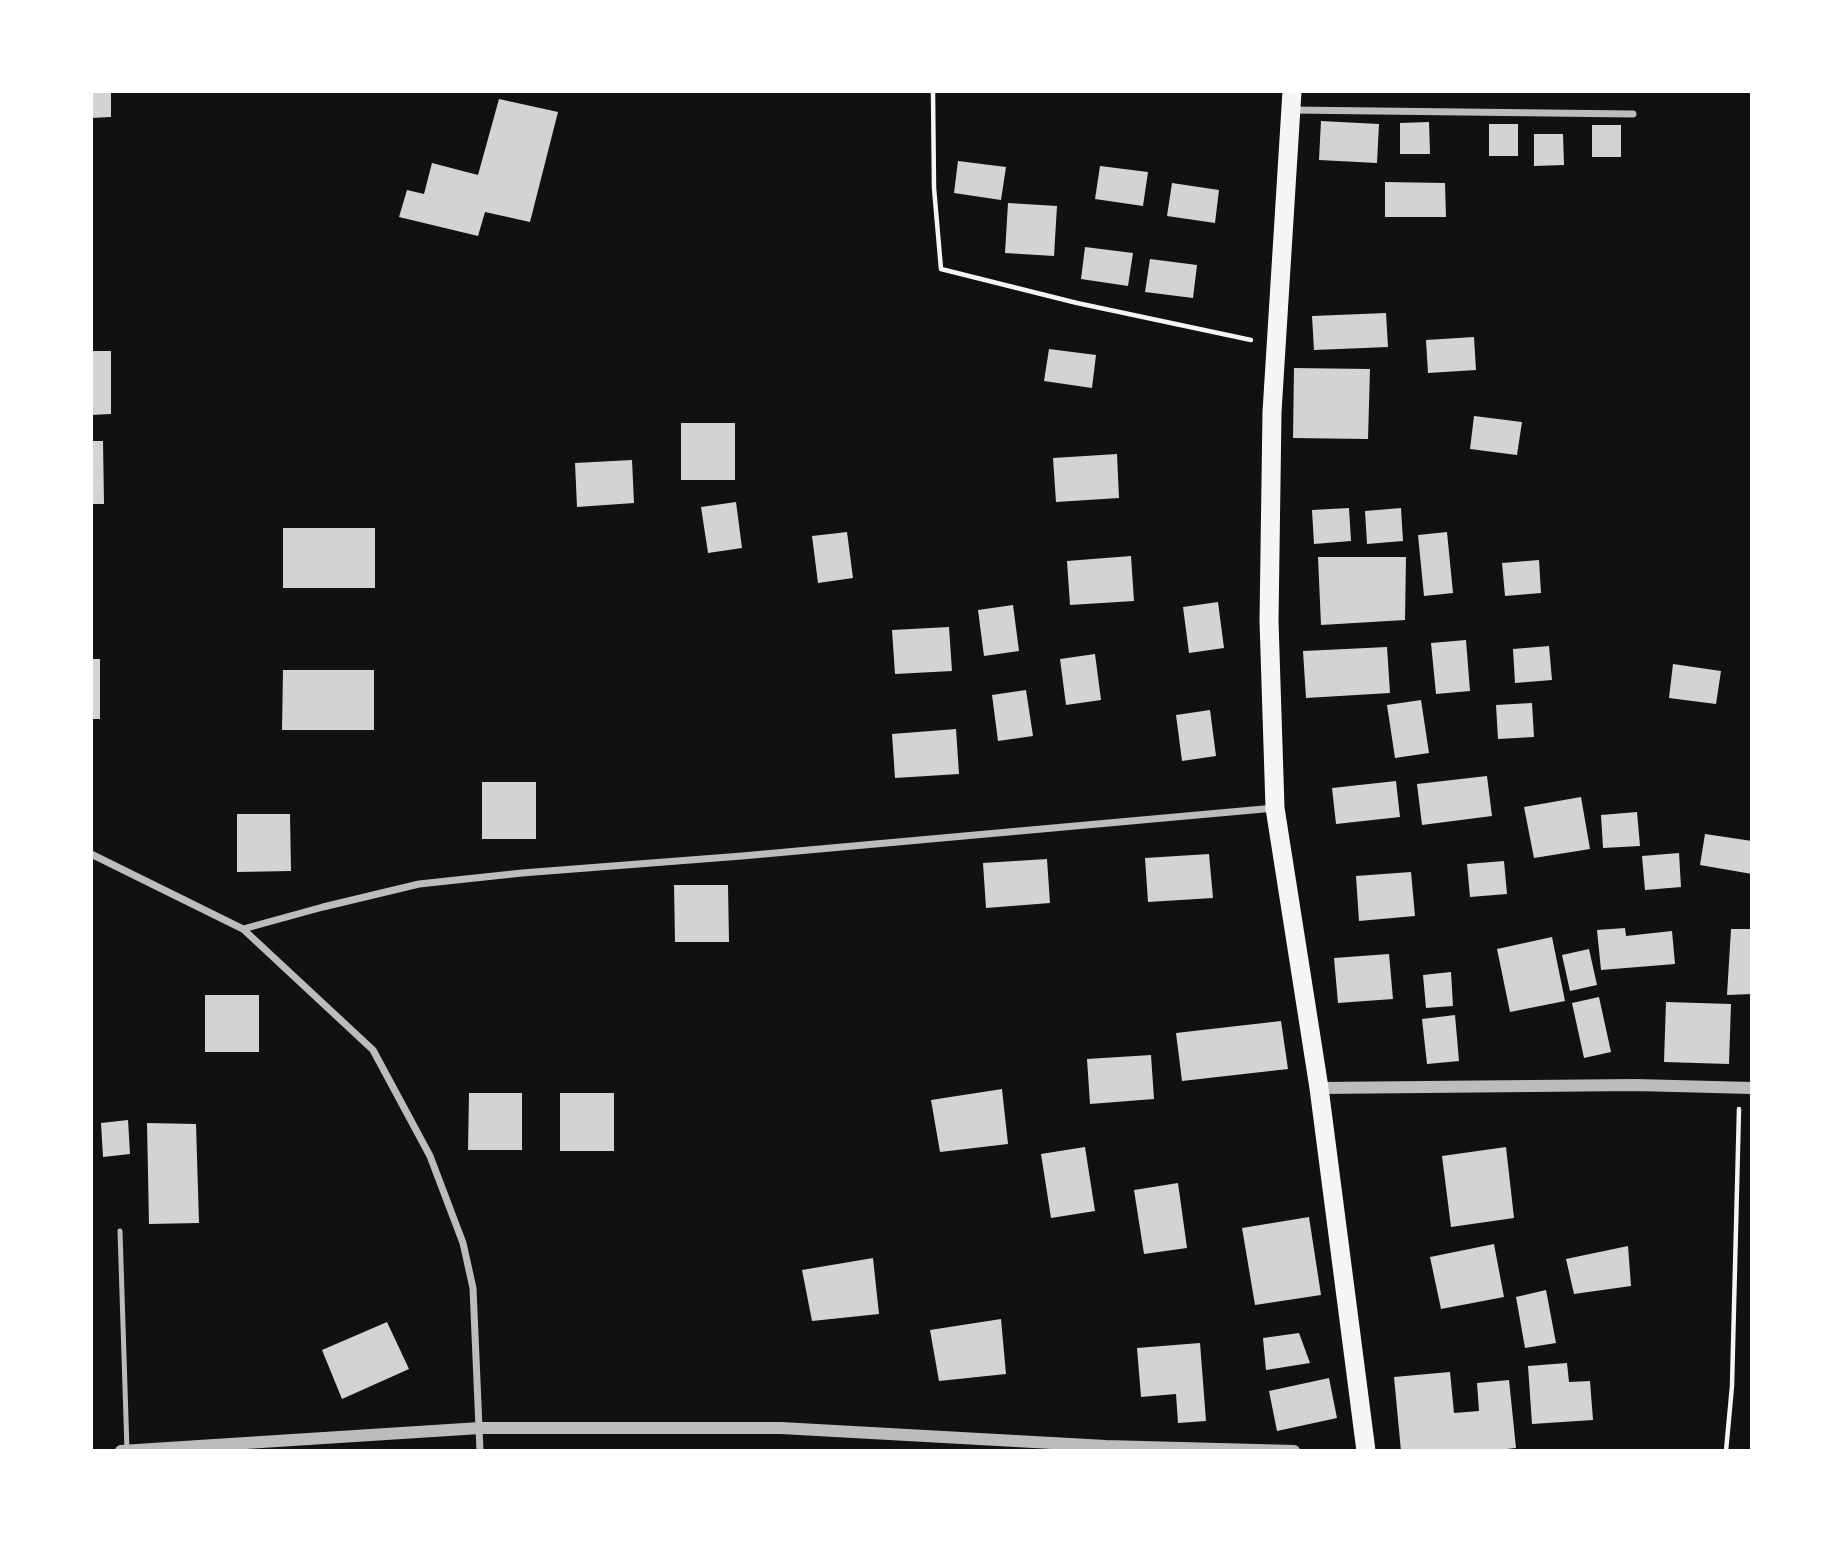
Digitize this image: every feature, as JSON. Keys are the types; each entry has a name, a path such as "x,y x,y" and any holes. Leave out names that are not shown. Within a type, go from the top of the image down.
{"highway":[{"path":"1292,100 1272,412 1269,607 1275,808 1319,1088 1366,1451"}],"street":[{"path":"1292,100 1633,114"},
{"path":"243,929 323,907 432,883 1275,808"},
{"path":"91,854 243,929 373,1050 430,1156 463,1243 473,1288 480,1451"},
{"path":"1319,1088 1636,1085 1746,1088"},
{"path":"121,1451 480,1427 781,1428 1106,1446 1294,1451"}],"lane":[{"path":"120,1231 127,1450"}],"path":[{"path":"933,91 934,188 941,269 1077,303 1276,345"},
{"path":"1726,1451 1732,1386 1746,1088"}],"building":[{"path":"91,91 111,91 111,117 91,118"},
{"path":"499,99 558,112 530,222 485,212 478,236 399,217 407,190 424,194 432,163 478,175"},
{"path":"1321,121 1379,124 1377,163 1319,160"},
{"path":"1429,122 1430,154 1400,154 1400,123"},
{"path":"1489,124 1518,124 1518,156 1489,156"},
{"path":"1592,125 1621,125 1621,157 1592,157"},
{"path":"1534,134 1563,134 1564,165 1534,166"},
{"path":"958,161 1006,167 1001,200 954,193"},
{"path":"1100,166 1148,172 1143,206 1095,199"},
{"path":"1385,182 1445,183 1446,217 1385,217"},
{"path":"1172,183 1219,190 1215,223 1167,216"},
{"path":"1008,203 1057,206 1054,256 1005,253"},
{"path":"1085,247 1133,253 1128,286 1081,279"},
{"path":"1150,259 1197,265 1193,298 1145,292"},
{"path":"1386,313 1388,347 1314,350 1312,316"},
{"path":"1474,337 1476,370 1428,373 1426,340"},
{"path":"1049,349 1096,355 1092,388 1044,381"},
{"path":"91,351 111,351 111,414 91,415"},
{"path":"1294,368 1370,369 1368,439 1293,438"},
{"path":"1474,416 1522,422 1517,455 1470,449"},
{"path":"681,423 735,423 735,480 681,480"},
{"path":"91,441 103,441 104,504 91,504"},
{"path":"1117,454 1119,498 1056,502 1053,458"},
{"path":"632,460 634,503 577,507 575,463"},
{"path":"736,502 742,548 708,553 701,507"},
{"path":"1349,508 1351,541 1314,544 1312,510"},
{"path":"1401,508 1403,541 1367,544 1365,511"},
{"path":"283,528 375,528 375,588 283,588"},
{"path":"847,532 853,578 818,583 812,536"},
{"path":"1447,532 1453,593 1424,596 1418,535"},
{"path":"1131,556 1134,601 1070,605 1067,561"},
{"path":"1318,557 1406,557 1405,620 1321,625"},
{"path":"1539,560 1541,593 1505,596 1502,563"},
{"path":"1218,602 1224,648 1189,653 1183,607"},
{"path":"1013,605 1019,651 984,656 978,610"},
{"path":"949,627 952,671 895,674 892,630"},
{"path":"1466,640 1470,691 1436,694 1431,643"},
{"path":"1549,646 1552,680 1515,683 1513,649"},
{"path":"1387,647 1390,693 1306,698 1303,651"},
{"path":"1095,654 1101,700 1066,705 1060,659"},
{"path":"91,659 100,659 100,719 91,719"},
{"path":"1673,664 1721,671 1716,704 1669,698"},
{"path":"283,670 374,670 374,730 282,730"},
{"path":"1026,690 1033,736 998,741 992,695"},
{"path":"1421,700 1429,753 1395,758 1387,705"},
{"path":"1532,703 1534,737 1498,739 1496,705"},
{"path":"1210,710 1216,756 1182,761 1176,715"},
{"path":"956,729 959,774 895,778 892,734"},
{"path":"1487,776 1492,816 1422,825 1417,784"},
{"path":"1396,781 1400,817 1336,824 1332,788"},
{"path":"482,782 536,782 536,839 482,839"},
{"path":"1581,797 1590,849 1534,858 1524,807"},
{"path":"1637,812 1640,846 1603,848 1601,815"},
{"path":"237,814 290,814 291,871 237,872"},
{"path":"1705,834 1752,841 1752,874 1700,865"},
{"path":"1679,853 1681,887 1645,890 1642,856"},
{"path":"1209,854 1213,898 1148,902 1145,858"},
{"path":"1047,859 1050,903 986,908 983,863"},
{"path":"1504,861 1507,894 1470,897 1467,864"},
{"path":"1411,872 1415,916 1359,921 1356,876"},
{"path":"674,885 728,885 729,942 675,942"},
{"path":"1625,928 1626,936 1672,931 1675,964 1601,970 1597,930"},
{"path":"1731,929 1752,929 1752,994 1727,995"},
{"path":"1552,937 1565,1001 1510,1012 1497,949"},
{"path":"1589,949 1597,985 1570,991 1562,955"},
{"path":"1389,954 1393,999 1338,1003 1334,958"},
{"path":"1451,972 1453,1006 1426,1008 1423,975"},
{"path":"205,995 259,995 259,1052 205,1052"},
{"path":"1599,997 1611,1052 1584,1058 1572,1003"},
{"path":"1666,1002 1731,1004 1729,1064 1664,1062"},
{"path":"1455,1015 1459,1061 1427,1064 1422,1019"},
{"path":"1281,1021 1288,1069 1182,1081 1176,1033"},
{"path":"1151,1055 1154,1099 1090,1104 1087,1059"},
{"path":"1002,1089 1008,1144 940,1152 931,1100"},
{"path":"469,1093 522,1093 522,1150 468,1150"},
{"path":"560,1093 614,1093 614,1151 560,1151"},
{"path":"128,1120 130,1154 103,1157 101,1123"},
{"path":"147,1123 196,1124 199,1223 149,1224"},
{"path":"1085,1147 1095,1211 1051,1218 1041,1154"},
{"path":"1506,1147 1514,1218 1451,1227 1442,1156"},
{"path":"1178,1183 1187,1248 1144,1254 1134,1190"},
{"path":"1309,1217 1321,1295 1255,1305 1242,1228"},
{"path":"1494,1244 1504,1297 1441,1309 1430,1257"},
{"path":"1628,1246 1631,1286 1574,1294 1566,1259"},
{"path":"873,1258 879,1314 812,1321 802,1270"},
{"path":"1546,1290 1556,1343 1525,1348 1516,1297"},
{"path":"1001,1319 1006,1374 939,1381 930,1330"},
{"path":"387,1322 409,1369 342,1399 322,1350"},
{"path":"1299,1333 1310,1363 1266,1370 1263,1338"},
{"path":"1200,1343 1206,1421 1178,1423 1176,1394 1141,1397 1137,1348"},
{"path":"1567,1363 1569,1382 1590,1381 1593,1420 1532,1424 1528,1366"},
{"path":"1450,1372 1454,1413 1479,1411 1477,1383 1509,1380 1516,1448 1488,1451 1401,1451 1394,1377"},
{"path":"1329,1378 1337,1418 1277,1431 1269,1391"}]}
